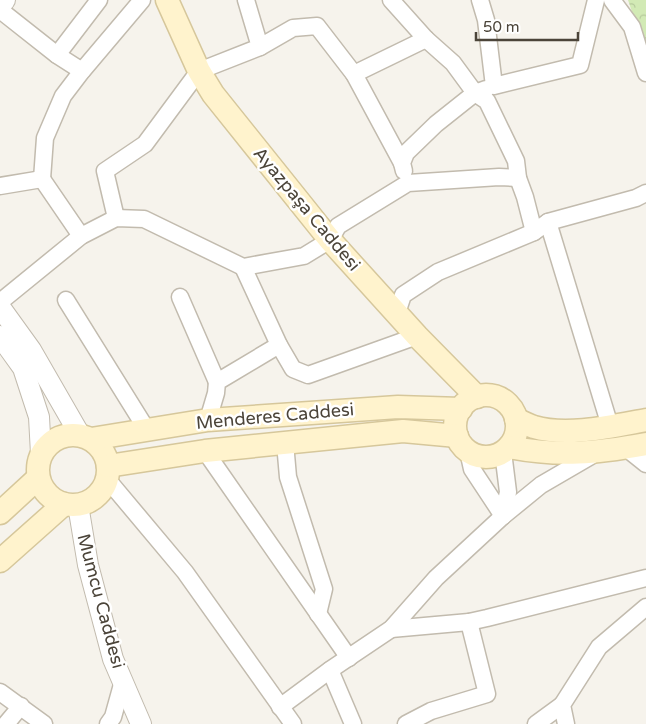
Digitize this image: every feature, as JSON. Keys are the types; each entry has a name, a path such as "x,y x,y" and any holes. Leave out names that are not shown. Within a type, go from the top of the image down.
{"main road":[{"name":"Ayazpaşa Caddesi","path":"167,0 199,71 214,94 330,240 417,336 469,403"},
{"path":"488,395 506,403 516,419 517,429 514,438 506,449 495,456 476,456 462,444 455,427 456,417 469,403 488,395"},
{"name":"Menderes Caddesi","path":"86,437 208,420 398,406 469,403"},
{"path":"516,419 534,427 554,430 576,430 646,420"},
{"name":"Menderes Caddesi","path":"108,473 205,451 403,431 462,444"},
{"path":"0,561 71,505 91,501 101,492 108,473 105,455 99,446 86,437 69,434 58,437 48,444 41,454 37,466 38,478 43,489 51,498 71,505"},
{"path":"506,449 564,454 598,452 636,446"},
{"path":"0,512 38,478"}],"street":[{"path":"0,6 5,0"},
{"path":"57,55 99,0"},
{"path":"81,236 42,180 45,138 63,96 142,0"},
{"path":"246,0 260,47"},
{"path":"391,0 426,39 453,63 476,93 487,101 516,161 518,178 525,196 534,232"},
{"path":"480,0 486,20 494,86"},
{"path":"402,163 406,153 436,124 476,93 494,86 580,65 596,0"},
{"path":"612,0 632,27 646,72"},
{"path":"0,10 57,55 82,71"},
{"path":"116,218 105,171 145,144 199,71 260,47 293,28 317,26 354,74 402,163 408,183"},
{"path":"354,74 426,39"},
{"path":"0,302 81,236 116,218 144,219 243,267 304,256 330,240 338,226 408,183 499,177 518,178"},
{"path":"0,186 42,180"},
{"path":"397,313 403,295 438,272 534,232 548,222 636,198 646,193"},
{"path":"548,222 610,426"},
{"path":"243,267 279,345 293,370 308,375 417,336"},
{"path":"180,297 217,382 216,393 208,420"},
{"path":"66,300 147,430"},
{"path":"0,307 31,350 86,437"},
{"path":"0,336 23,368 39,417 41,454"},
{"path":"217,382 279,345"},
{"path":"285,443 288,477 324,589 318,614"},
{"path":"462,444 472,469 503,516"},
{"path":"636,446 646,464"},
{"path":"503,516 508,492 506,449"},
{"path":"205,451 349,658"},
{"path":"280,707 330,670 391,629 436,578 503,516 541,485 598,452"},
{"path":"108,473 185,572 293,724"},
{"name":"Mumcu Caddesi","path":"71,505 114,659 141,724"},
{"path":"391,629 469,622 643,584"},
{"path":"536,724 562,705 598,647 646,607"},
{"path":"406,724 431,711 487,694 469,622"},
{"path":"330,670 353,724"},
{"path":"108,724 113,717 123,681"},
{"path":"0,692 44,724"},
{"path":"562,705 566,724"},
{"path":"6,724 21,706"}],"green space":[{"path":"628,0 646,0 646,53"}]}
